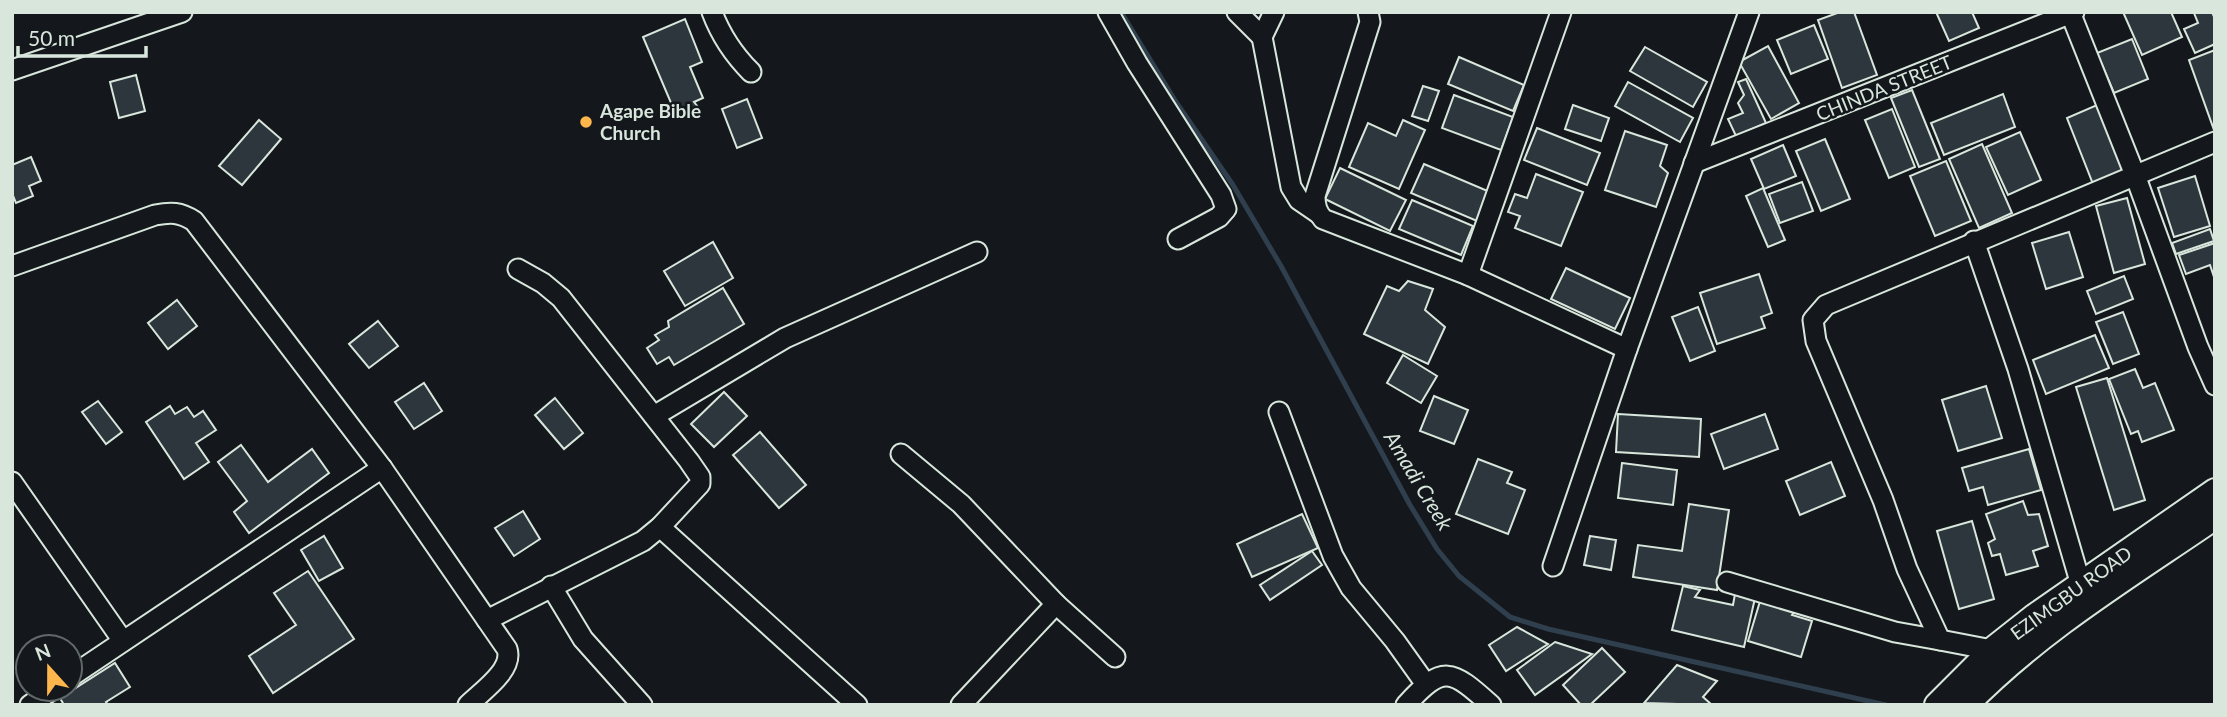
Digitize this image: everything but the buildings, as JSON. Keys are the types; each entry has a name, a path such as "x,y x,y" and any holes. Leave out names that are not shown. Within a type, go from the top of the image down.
{"main road":[{"name":"EZIMGBU ROAD","path":"1967,694 1992,650 2035,616 2215,491"},
{"name":"EZIMGBU ROAD","path":"1937,705 1967,694 2047,632 2215,517"}],"street":[{"path":"12,69 182,12"},
{"path":"712,12 720,33 751,72"},
{"path":"1108,12 1222,195 1226,209 1219,217 1178,239"},
{"path":"1237,12 1262,37 1292,187 1299,200 1323,219 1468,275 1627,349"},
{"path":"1262,37 1274,12"},
{"path":"1318,213 1315,196 1370,22 1368,12"},
{"path":"1468,275 1561,12"},
{"path":"1553,566 1627,349 1749,12"},
{"path":"2071,13 2135,175 2198,347 2215,385"},
{"name":"CHINDA STREET","path":"1693,163 2071,13"},
{"path":"1940,640 1906,569 1883,500 1816,341 1813,320 1826,304 2215,142"},
{"path":"12,266 155,215 169,212 183,214 194,221 382,468 509,654 506,665 499,674 468,705"},
{"path":"1974,242 2018,369 2081,585"},
{"path":"654,416 794,334 977,252"},
{"path":"487,620 643,541 693,494 700,484 700,477 561,298 518,269"},
{"path":"1279,412 1321,526 1345,577 1425,683"},
{"path":"901,454 961,504 1056,604 1115,657"},
{"path":"84,667 382,468"},
{"path":"12,482 123,641"},
{"path":"660,527 857,705"},
{"path":"1727,582 1895,632 1992,650"},
{"path":"551,586 583,639 642,705"},
{"path":"961,705 1056,604"},
{"path":"1406,705 1425,683 1441,674 1452,675 1491,705"}],"waterway":[{"name":"Amadi Creek","path":"1121,12 1176,102 1233,185 1281,266 1410,505 1437,549 1459,576 1510,617 1548,629 1886,705"}],"place":[{"name":"Agape Bible Church","path":"586,122"}]}
